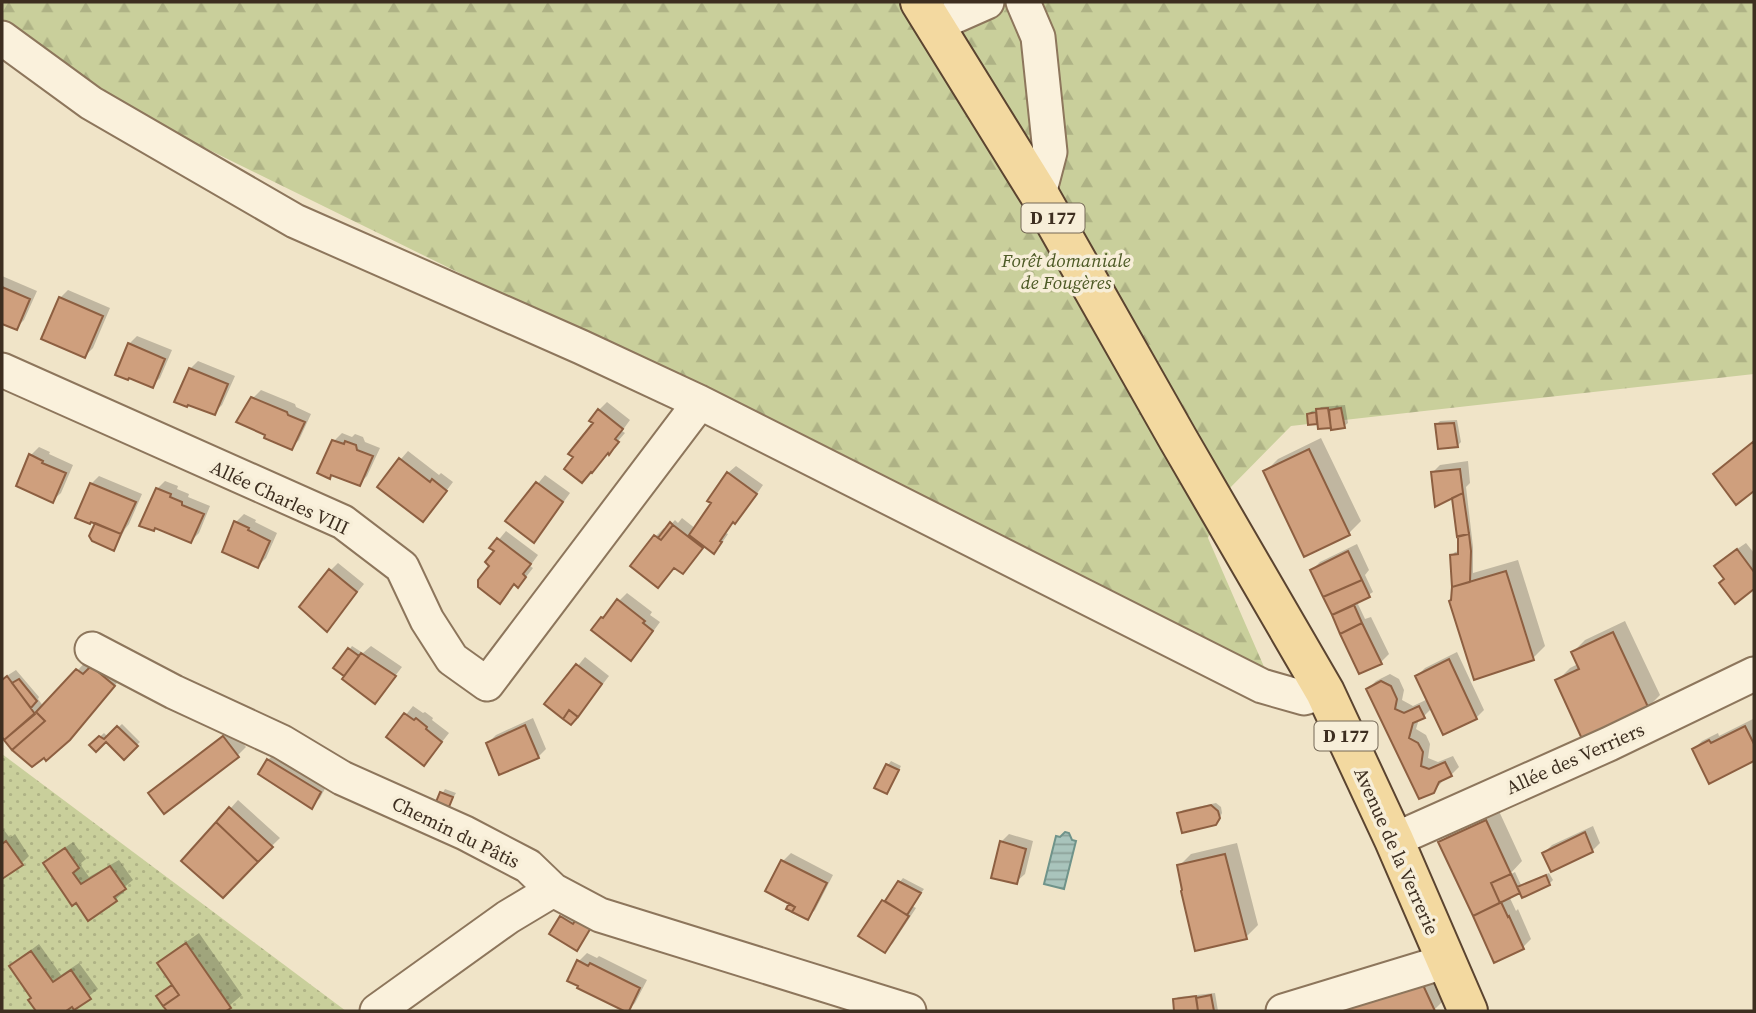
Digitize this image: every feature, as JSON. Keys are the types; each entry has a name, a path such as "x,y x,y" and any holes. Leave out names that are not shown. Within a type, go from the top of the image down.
{"main road":[{"name":"D 177","path":"928,13 1039,194"},
{"name":"Avenue de la Verrerie","path":"1039,194 1325,692 1394,839 1468,1011"}],"street":[{"path":"928,13 987,2"},
{"path":"1023,2 1038,37 1050,152 1039,194"},
{"path":"2,38 91,103 295,220 699,402 1262,685 1304,698 1325,692"},
{"name":"Allée Charles VIII","path":"2,370 343,522 402,567 427,620 452,659 487,684 699,402"},
{"name":"Chemin du Pâtis","path":"92,649 174,692 282,742 342,778 465,833 528,866 553,890 600,915 909,1011"},
{"name":"Allée des Verriers","path":"1394,839 1609,744 1754,674"},
{"path":"377,1011 508,917 553,890"},
{"path":"1283,1011 1447,961"}],"green space":[{"name":"Forêt domaniale de Fougères","path":"2,2 1754,2 1754,374 1291,426 1225,493 1208,538 1265,669 75,84 2,26"},
{"path":"2,754 346,1011 2,1011"}],"water":[{"path":"1065,832 1076,841 1064,889 1044,884 1056,836 1060,837"}],"building":[{"path":"2,287 30,299 17,330 2,324"},
{"path":"59,297 103,316 85,358 41,339"},
{"path":"128,343 165,359 153,388 115,375"},
{"path":"189,368 228,384 215,415 174,402"},
{"path":"251,397 305,422 292,450 236,422"},
{"path":"1328,408 1331,428 1318,429 1316,409"},
{"path":"1341,408 1345,428 1331,430 1329,410"},
{"path":"598,409 623,429 615,439 619,442 582,483 564,469 573,457 568,454 593,423 589,421"},
{"path":"1316,412 1317,424 1308,425 1307,414"},
{"path":"1454,423 1458,447 1438,449 1435,424"},
{"path":"332,440 356,445 357,450 373,456 360,486 331,475 330,479 317,473"},
{"path":"1754,441 1754,491 1736,505 1713,474"},
{"path":"1309,449 1350,535 1304,557 1263,471"},
{"path":"29,454 66,473 53,503 16,486"},
{"path":"399,458 430,482 432,479 447,491 423,522 377,487"},
{"path":"1460,469 1463,493 1435,507 1431,472"},
{"path":"727,472 757,494 735,524 733,522 714,554 689,535 711,503 707,501"},
{"path":"536,482 563,502 534,543 505,521"},
{"path":"90,483 136,502 121,534 75,518"},
{"path":"156,488 171,494 170,497 182,502 182,505 204,514 191,543 155,528 154,531 139,526"},
{"path":"1463,493 1469,534 1457,537 1452,498"},
{"path":"234,521 270,541 258,568 222,552"},
{"path":"670,522 673,525 661,540 658,538"},
{"path":"95,523 121,534 114,551 92,541 89,536"},
{"path":"673,525 703,548 683,574 674,568 658,588 630,566 654,535 661,540"},
{"path":"1469,534 1470,582 1452,587 1450,555 1458,554 1458,536"},
{"path":"497,538 531,564 523,574 526,577 518,588 514,584 500,604 478,587 478,580 489,566 485,562 494,551 489,548"},
{"path":"1737,549 1754,572 1754,589 1735,604 1719,583 1724,579 1714,566"},
{"path":"1348,551 1362,580 1323,597 1310,570"},
{"path":"329,569 357,592 327,632 299,607"},
{"path":"1506,571 1534,660 1474,680 1449,601 1452,587"},
{"path":"1362,580 1370,597 1332,615 1323,597"},
{"path":"617,599 645,621 643,623 653,631 631,661 591,630"},
{"path":"1354,605 1362,623 1340,634 1332,615"},
{"path":"1362,623 1382,664 1359,674 1340,634"},
{"path":"1613,632 1649,709 1582,739 1555,680 1579,669 1571,652"},
{"path":"348,648 359,656 344,676 333,668"},
{"path":"361,653 396,676 375,704 342,679"},
{"path":"1449,659 1477,719 1443,735 1415,676"},
{"path":"576,664 602,684 578,717 569,710 563,719 544,704"},
{"path":"91,666 115,686 70,740 46,761 44,758 32,767 12,750 45,721 36,712 76,669 83,674"},
{"path":"7,676 35,714 4,740 2,680"},
{"path":"19,679 37,701 31,708 12,683"},
{"path":"1381,681 1391,686 1397,699 1395,709 1404,713 1419,706 1425,718 1413,723 1409,738 1418,743 1423,752 1421,766 1429,769 1445,762 1452,776 1439,782 1434,793 1419,799 1366,689"},
{"path":"569,710 578,717 571,725 563,719"},
{"path":"36,712 45,721 12,750 4,740"},
{"path":"404,713 414,720 416,718 442,742 424,766 386,737"},
{"path":"525,725 539,758 499,775 486,743"},
{"path":"117,726 138,746 124,760 106,742 96,752 89,745 99,736 104,739"},
{"path":"1745,726 1754,744 1754,761 1709,784 1692,749"},
{"path":"223,736 239,757 164,814 148,793"},
{"path":"267,759 321,792 312,809 258,774"},
{"path":"886,764 899,770 887,794 874,788"},
{"path":"440,792 453,797 449,807 436,802"},
{"path":"1211,805 1218,811 1220,818 1216,825 1182,833 1177,813"},
{"path":"229,807 273,847 258,862 216,822"},
{"path":"1486,820 1511,874 1491,883 1500,903 1473,916 1438,842"},
{"path":"216,822 258,862 223,898 181,861"},
{"path":"1585,832 1593,852 1551,872 1542,853"},
{"path":"6,841 23,865 2,879 2,844"},
{"path":"1000,841 1026,849 1017,884 991,878"},
{"path":"65,848 79,868 73,873 81,884 110,866 126,889 114,897 117,901 88,921 76,903 72,906 43,863"},
{"path":"1225,854 1247,939 1195,951 1177,865"},
{"path":"781,860 827,883 808,920 792,912 795,907 765,891"},
{"path":"1511,874 1520,893 1500,903 1491,883"},
{"path":"1546,875 1550,885 1522,898 1517,887"},
{"path":"898,881 921,893 907,915 885,901"},
{"path":"882,900 909,916 885,953 858,936"},
{"path":"1501,902 1524,949 1494,963 1473,916"},
{"path":"789,903 795,907 792,912 786,909"},
{"path":"560,916 573,924 577,918 592,926 577,951 549,934"},
{"path":"186,943 231,1008 226,1011 167,1011 163,1006 179,995 157,963"},
{"path":"31,951 53,982 71,970 91,999 74,1010 72,1007 66,1011 36,1011 28,1000 31,998 9,966"},
{"path":"577,960 588,966 590,963 640,988 629,1011 624,1011 567,981"},
{"path":"172,985 179,995 163,1006 156,996"},
{"path":"1423,985 1435,1011 1338,1011"},
{"path":"1211,995 1214,1011 1198,1011 1196,998"},
{"path":"1196,996 1198,1011 1174,1011 1173,999"}]}
